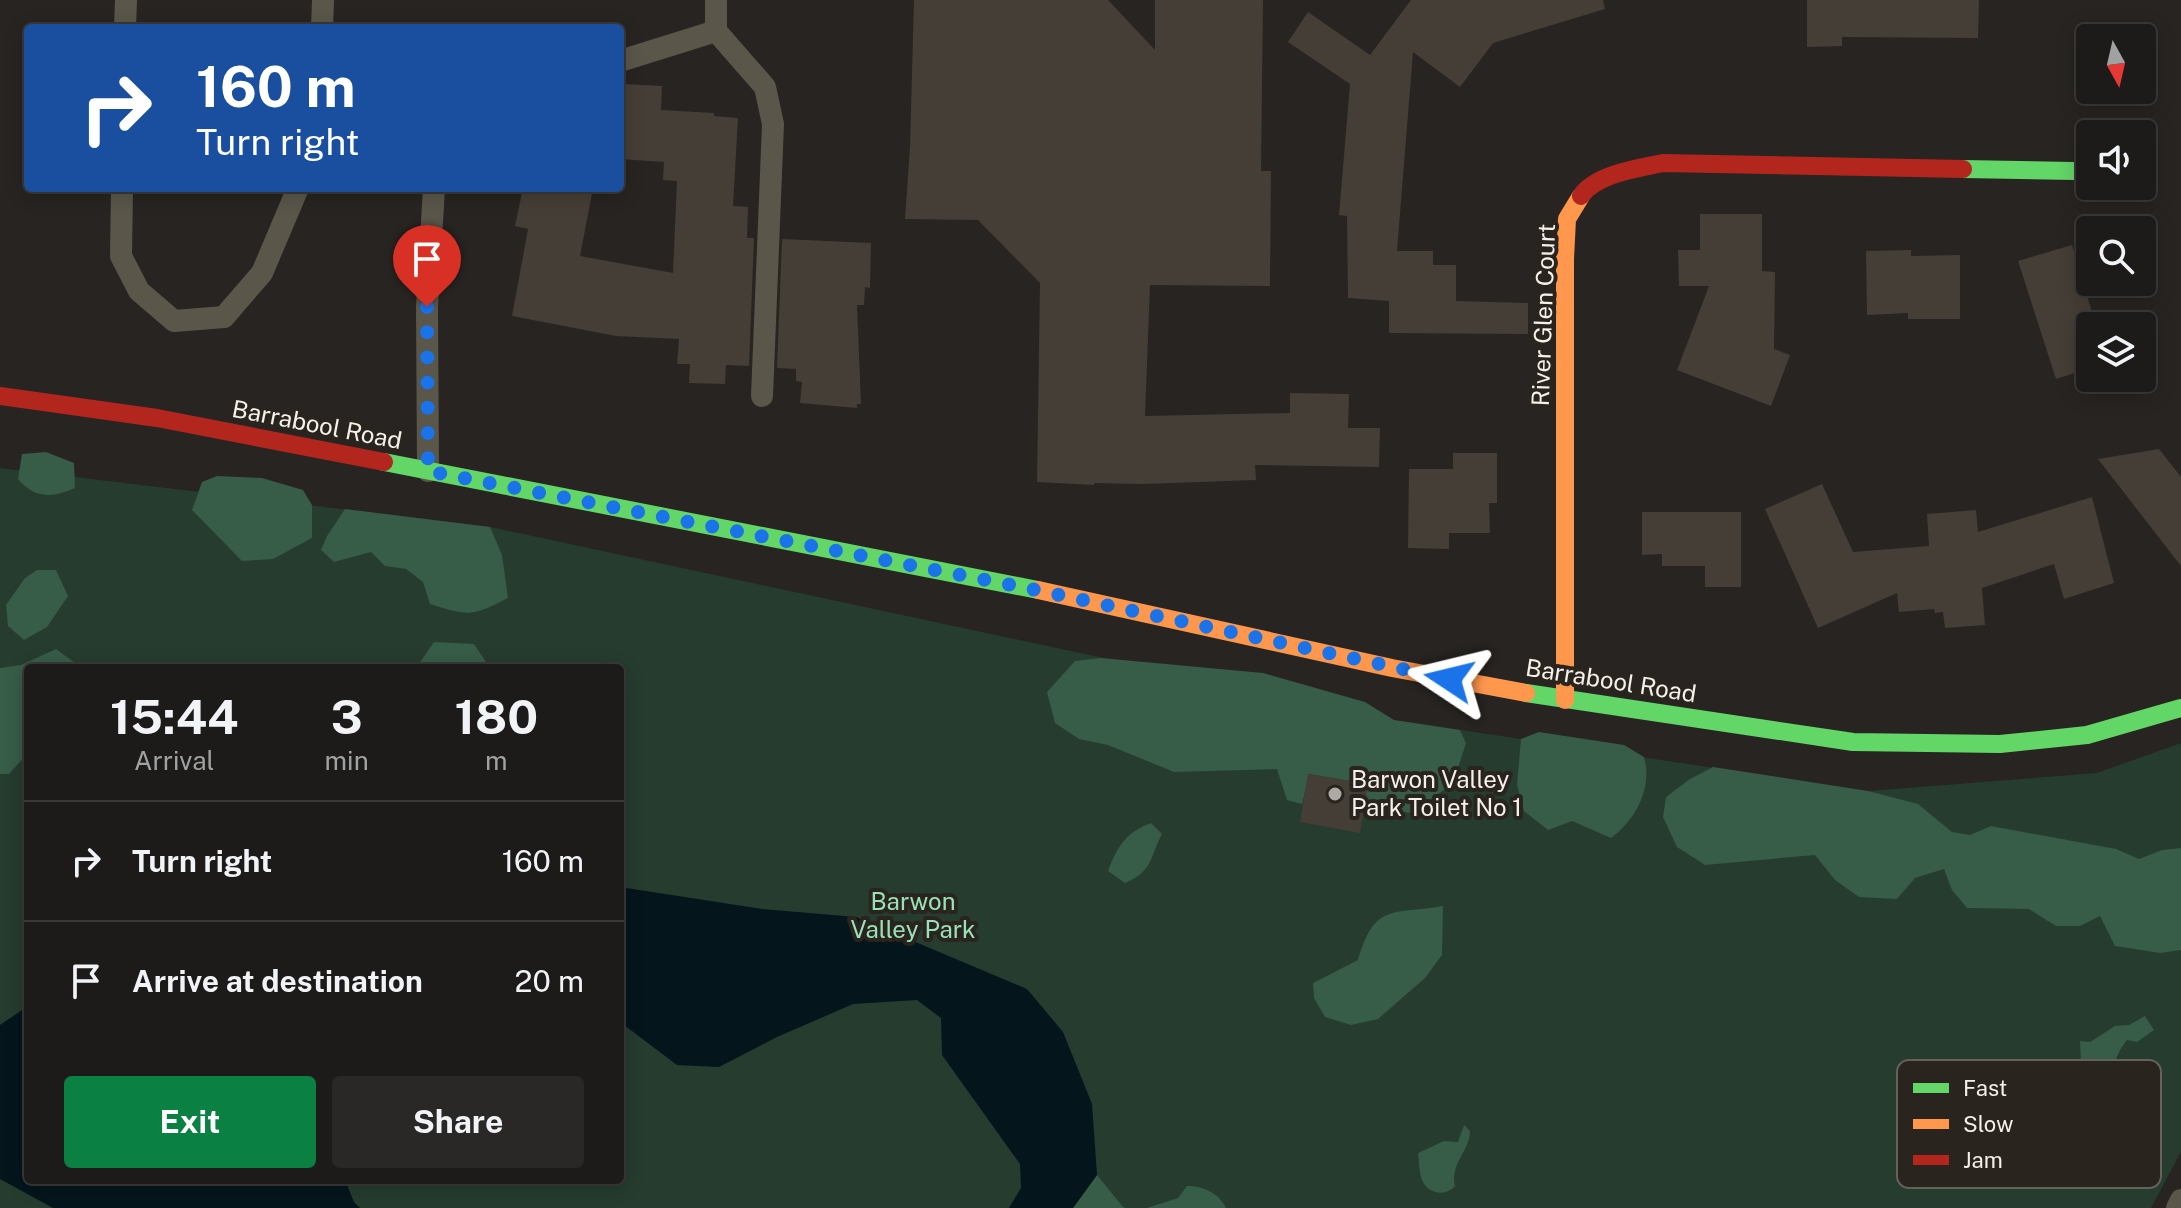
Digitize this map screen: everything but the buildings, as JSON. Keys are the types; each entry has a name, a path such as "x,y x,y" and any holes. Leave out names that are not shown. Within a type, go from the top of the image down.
{"street":[{"name":"River Glen Court","path":"1565,700 1565,259 1567,219 1586,188 1622,171 1663,163 2074,171"},
{"name":"Barrabool Road","path":"0,396 157,418 1027,588 1392,668 1565,700 1853,742 2000,744 2087,735 2181,708"}],"lane":[{"path":"125,24 126,0"},
{"path":"322,24 323,0"},
{"path":"716,0 716,31 765,87 773,124 762,396"},
{"path":"624,60 716,31"},
{"path":"122,192 121,256 139,291 174,321 224,317 262,273 296,192"},
{"path":"428,471 427,307 434,192"},
{"path":"2177,1208 2181,1200"}],"green space":[{"path":"46,452 74,463 75,488 44,495 24,486 18,479 22,454"},
{"name":"Barwon Valley Park","path":"0,468 490,527 1394,720 1868,791 2097,773 2181,743 2181,1152 2151,1208 0,1208"},
{"path":"217,476 262,478 303,490 312,505 312,538 273,559 242,561 192,510 202,482"},
{"path":"345,509 490,527 502,555 508,598 470,613 453,611 430,604 423,582 406,569 385,566 371,552 334,562 321,550"},
{"path":"37,570 56,570 68,596 47,627 24,640 8,626 6,605 25,578"},
{"path":"434,642 474,644 487,664 419,664"},
{"path":"56,649 77,664 24,664 24,757 9,774 0,774 0,668 21,665"},
{"path":"1101,658 1263,673 1365,702 1394,720 1460,730 1466,743 1457,771 1447,788 1410,813 1364,804 1368,784 1309,774 1302,804 1287,800 1277,769 1174,772 1108,745 1079,739 1055,723 1047,692 1075,661"},
{"path":"1539,732 1624,745 1644,757 1646,780 1640,802 1628,822 1611,838 1572,821 1548,830 1524,811 1517,785 1521,739"},
{"path":"1713,767 1868,791 1918,804 1952,832 1970,835 1991,826 2116,849 2139,859 2162,850 2181,848 2181,950 2160,953 2115,946 2100,916 2080,926 2056,926 2029,909 1967,908 1952,890 1944,869 1915,878 1897,899 1859,897 1835,880 1815,855 1705,865 1677,847 1663,817 1666,797"},
{"path":"1151,823 1162,834 1146,869 1125,883 1108,871 1111,862 1129,836"},
{"path":"1443,906 1442,955 1425,978 1378,1019 1351,1025 1325,1017 1314,998 1313,983 1358,960 1364,941 1379,920 1398,912"},
{"path":"2145,1016 2154,1030 2137,1042 2127,1040 2116,1060 2081,1060 2080,1041 2090,1042 2115,1026 2129,1025"},
{"path":"1464,1125 1470,1131 1469,1138 1455,1171 1455,1186 1442,1193 1432,1191 1422,1180 1418,1153 1444,1141 1458,1142"},
{"path":"1097,1175 1123,1207 1127,1208 1073,1208"},
{"path":"1187,1186 1210,1191 1226,1208 1147,1208 1178,1198"}],"shaded area":[{"path":"624,888 762,909 856,917 1027,989 1063,1032 1092,1104 1097,1175 1073,1208 1009,1208 1021,1188 1020,1164 942,1055 941,1018 917,1000 853,1004 777,1037 719,1067 677,1065 624,1025"},
{"path":"24,1009 24,1184 347,1184 360,1208 53,1208 0,1179 0,1025"}],"traffic: fast":[{"path":"1963,169 2074,171"},
{"path":"384,462 1038,590"},
{"path":"1526,693 1853,742 2000,744 2087,735 2181,708"}],"traffic: slow":[{"path":"1565,700 1565,259 1567,219 1581,196"},
{"path":"1038,590 1392,668 1526,693"}],"traffic: jam":[{"path":"1581,196 1596,182 1607,177 1663,163 1963,169"},
{"path":"0,396 157,418 384,462"}],"place":[{"name":"Barwon Valley Park Toilet No 1","path":"1335,794"}],"route":[{"path":"427,307 428,471 1027,588 1449,679"}]}
